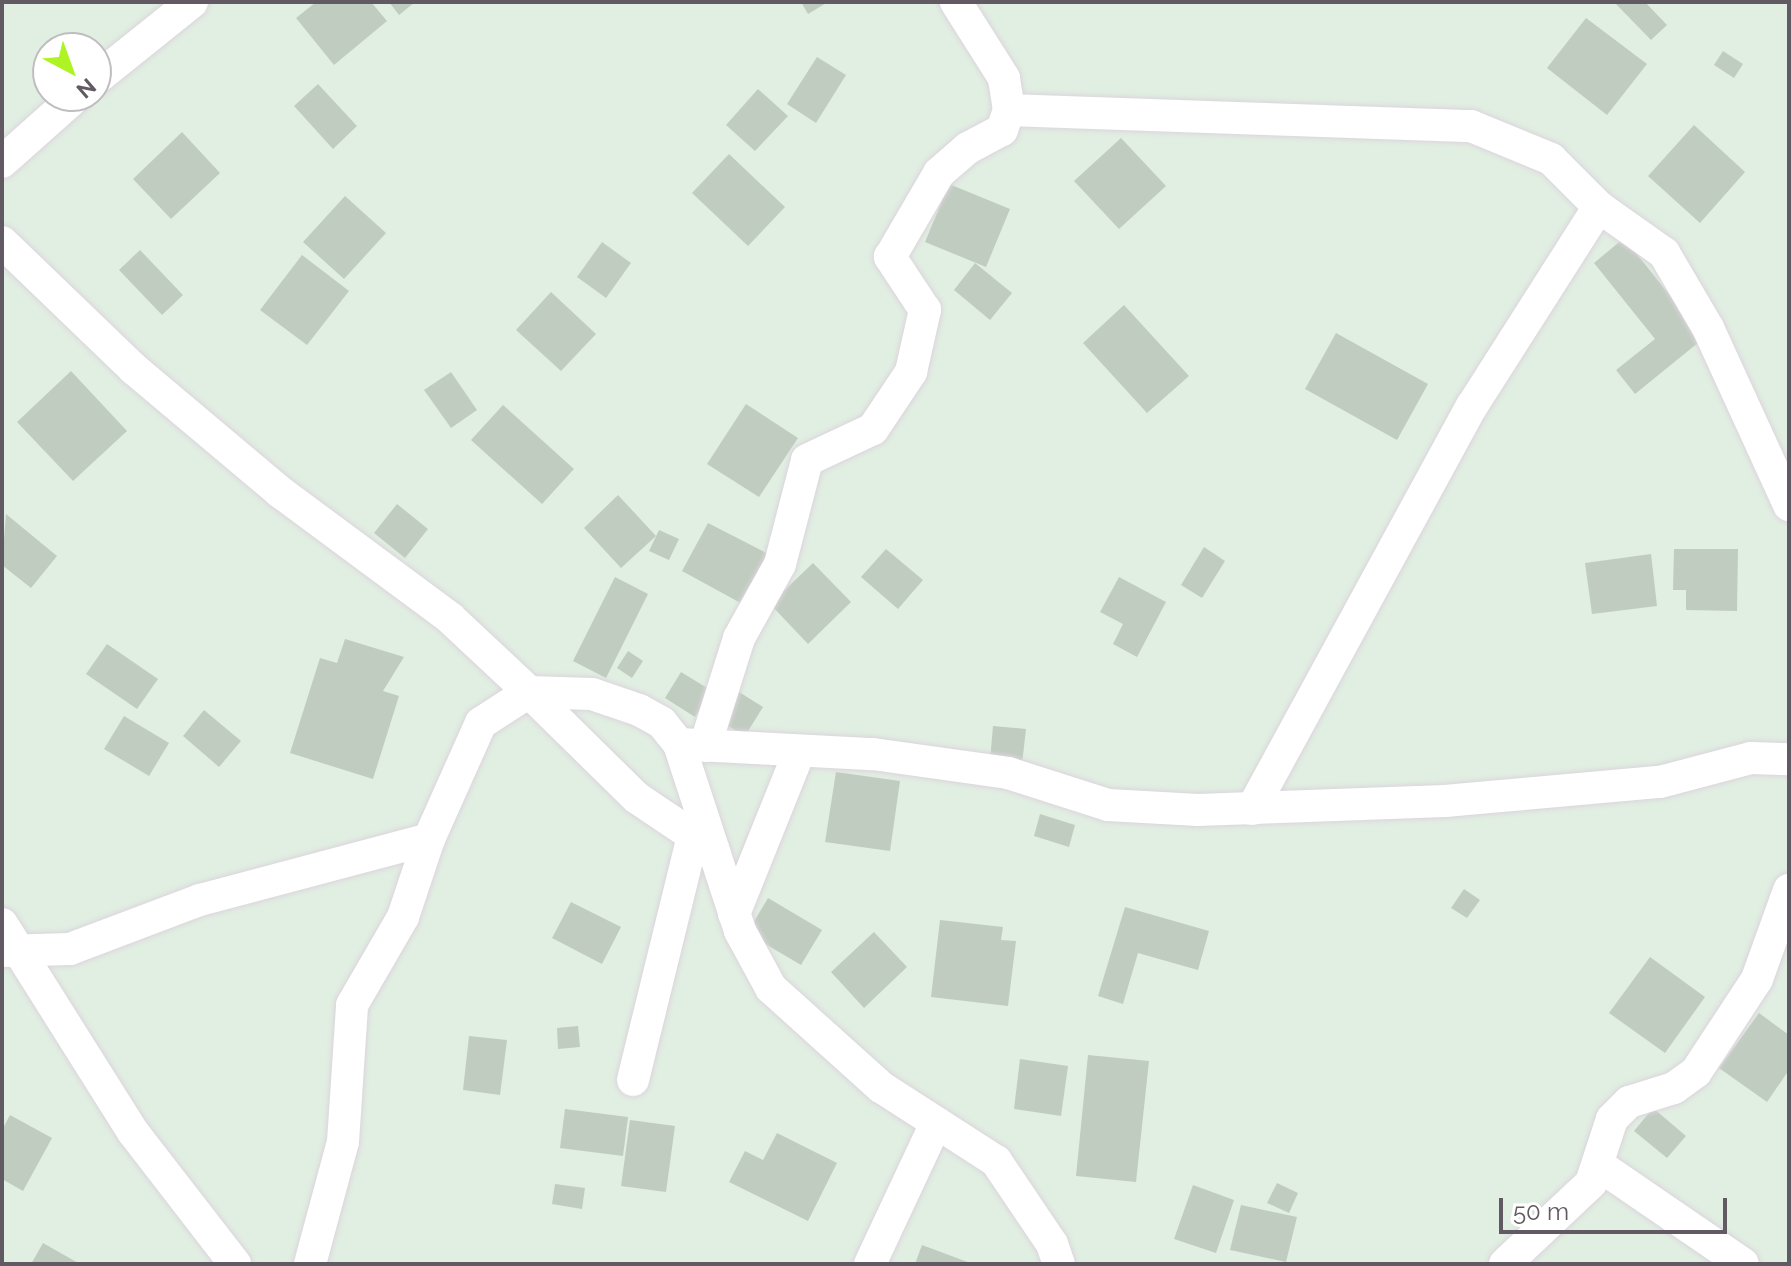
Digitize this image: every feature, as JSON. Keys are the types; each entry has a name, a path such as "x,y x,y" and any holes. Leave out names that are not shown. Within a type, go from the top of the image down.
{"street":[{"path":"112,66 192,2"},
{"path":"956,2 1004,78 1009,110 1002,130 968,148 939,173 890,257 925,310 911,372 873,429 807,460 780,564 739,638 692,745 703,843 753,964 771,988 881,1087 996,1161 1052,1244 1059,1264"},
{"path":"1009,110 1471,126 1551,159 1599,207 1664,253 1708,328 1789,505"},
{"path":"2,162 58,112"},
{"path":"1252,809 1472,406 1599,207"},
{"path":"2,242 134,369 280,492 450,618 637,798 703,843"},
{"path":"310,1264 343,1142 352,1005 403,917 429,839 481,723 529,692 592,694 639,710 692,745 873,754 1008,773 1108,805 1252,809 1445,801 1660,782 1751,758 1789,759"},
{"path":"734,914 799,752"},
{"path":"13,952 70,949 200,900 429,839"},
{"path":"633,1080 703,843"},
{"path":"1505,1264 1591,1183 1600,1166 1612,1119 1629,1102 1674,1088 1696,1072 1757,979 1789,890"},
{"path":"2,924 13,952 133,1132 235,1264"},
{"path":"870,1264 936,1123"},
{"path":"1600,1166 1743,1264"}],"building":[{"path":"316,2 371,2 387,21 334,65 296,18"},
{"path":"389,2 415,2 399,15"},
{"path":"801,2 828,2 808,14"},
{"path":"1614,2 1645,2 1667,25 1651,40"},
{"path":"1586,18 1647,64 1607,115 1547,68"},
{"path":"1723,51 1743,64 1734,78 1714,65"},
{"path":"817,57 846,75 816,123 787,104"},
{"path":"318,84 357,126 333,149 294,106"},
{"path":"758,89 788,116 755,151 726,125"},
{"path":"1694,125 1745,172 1700,223 1648,176"},
{"path":"182,132 220,173 171,219 133,179"},
{"path":"1121,138 1166,186 1119,229 1074,181"},
{"path":"729,154 785,207 748,246 692,193"},
{"path":"949,184 1010,209 986,267 925,242"},
{"path":"345,196 386,233 344,279 303,242"},
{"path":"1624,238 1704,338 1635,394 1616,370 1655,339 1594,263"},
{"path":"602,242 631,263 606,298 577,277"},
{"path":"140,250 183,295 162,315 119,270"},
{"path":"302,255 349,291 307,345 260,310"},
{"path":"975,263 1012,293 990,320 954,290"},
{"path":"551,292 596,334 561,371 516,330"},
{"path":"1124,305 1189,376 1147,413 1083,343"},
{"path":"1336,333 1428,384 1397,440 1305,389"},
{"path":"71,371 127,431 73,481 17,422"},
{"path":"451,372 477,410 451,428 424,390"},
{"path":"746,404 798,438 759,497 707,464"},
{"path":"503,405 574,469 542,504 471,440"},
{"path":"618,495 656,536 621,568 584,528"},
{"path":"397,504 428,529 405,558 374,533"},
{"path":"6,514 57,556 31,588 2,565"},
{"path":"708,523 774,557 748,607 682,571"},
{"path":"659,530 679,539 669,560 649,551"},
{"path":"1204,547 1225,561 1202,598 1181,585"},
{"path":"886,549 923,580 898,609 861,577"},
{"path":"1674,549 1738,549 1737,611 1686,610 1686,590 1673,590"},
{"path":"1651,554 1657,606 1592,614 1585,563"},
{"path":"813,563 851,602 808,644 770,604"},
{"path":"615,577 648,594 606,678 573,661"},
{"path":"1119,577 1166,602 1137,657 1113,644 1123,624 1100,612"},
{"path":"345,639 404,657 383,691 399,696 373,779 290,753 320,658 337,663"},
{"path":"107,644 158,679 137,709 86,674"},
{"path":"628,651 643,661 632,678 617,668"},
{"path":"681,672 712,691 695,717 665,698"},
{"path":"739,692 763,707 745,736 721,722"},
{"path":"204,710 241,741 219,767 183,736"},
{"path":"124,716 169,743 149,776 104,749"},
{"path":"993,726 1026,729 1022,764 990,761"},
{"path":"836,772 900,781 890,851 825,842"},
{"path":"1040,814 1075,825 1069,847 1034,836"},
{"path":"1464,889 1480,900 1467,918 1451,908"},
{"path":"768,898 822,930 801,965 747,933"},
{"path":"571,902 621,927 602,964 552,938"},
{"path":"1125,907 1209,931 1198,970 1138,953 1123,1004 1098,996"},
{"path":"940,920 1003,927 1001,940 1016,941 1008,1006 931,997"},
{"path":"874,932 907,967 864,1008 831,972"},
{"path":"1650,957 1705,997 1665,1053 1609,1013"},
{"path":"1759,1013 1789,1035 1789,1070 1767,1102 1719,1068"},
{"path":"578,1026 580,1047 558,1049 557,1028"},
{"path":"469,1036 507,1040 500,1095 463,1090"},
{"path":"1088,1055 1149,1061 1136,1182 1076,1176"},
{"path":"1020,1059 1068,1066 1061,1116 1014,1109"},
{"path":"1653,1108 1686,1136 1667,1158 1634,1131"},
{"path":"565,1109 628,1117 623,1156 560,1148"},
{"path":"10,1115 52,1138 23,1191 2,1179 2,1130"},
{"path":"630,1120 675,1126 666,1192 621,1186"},
{"path":"777,1133 837,1163 808,1221 729,1182 745,1151 763,1160"},
{"path":"1277,1183 1298,1193 1289,1213 1267,1203"},
{"path":"555,1184 585,1188 582,1209 552,1204"},
{"path":"1193,1185 1234,1200 1216,1253 1174,1239"},
{"path":"1241,1205 1297,1217 1286,1262 1230,1250"},
{"path":"43,1243 80,1264 31,1264"},
{"path":"922,1245 973,1264 915,1264"}]}
